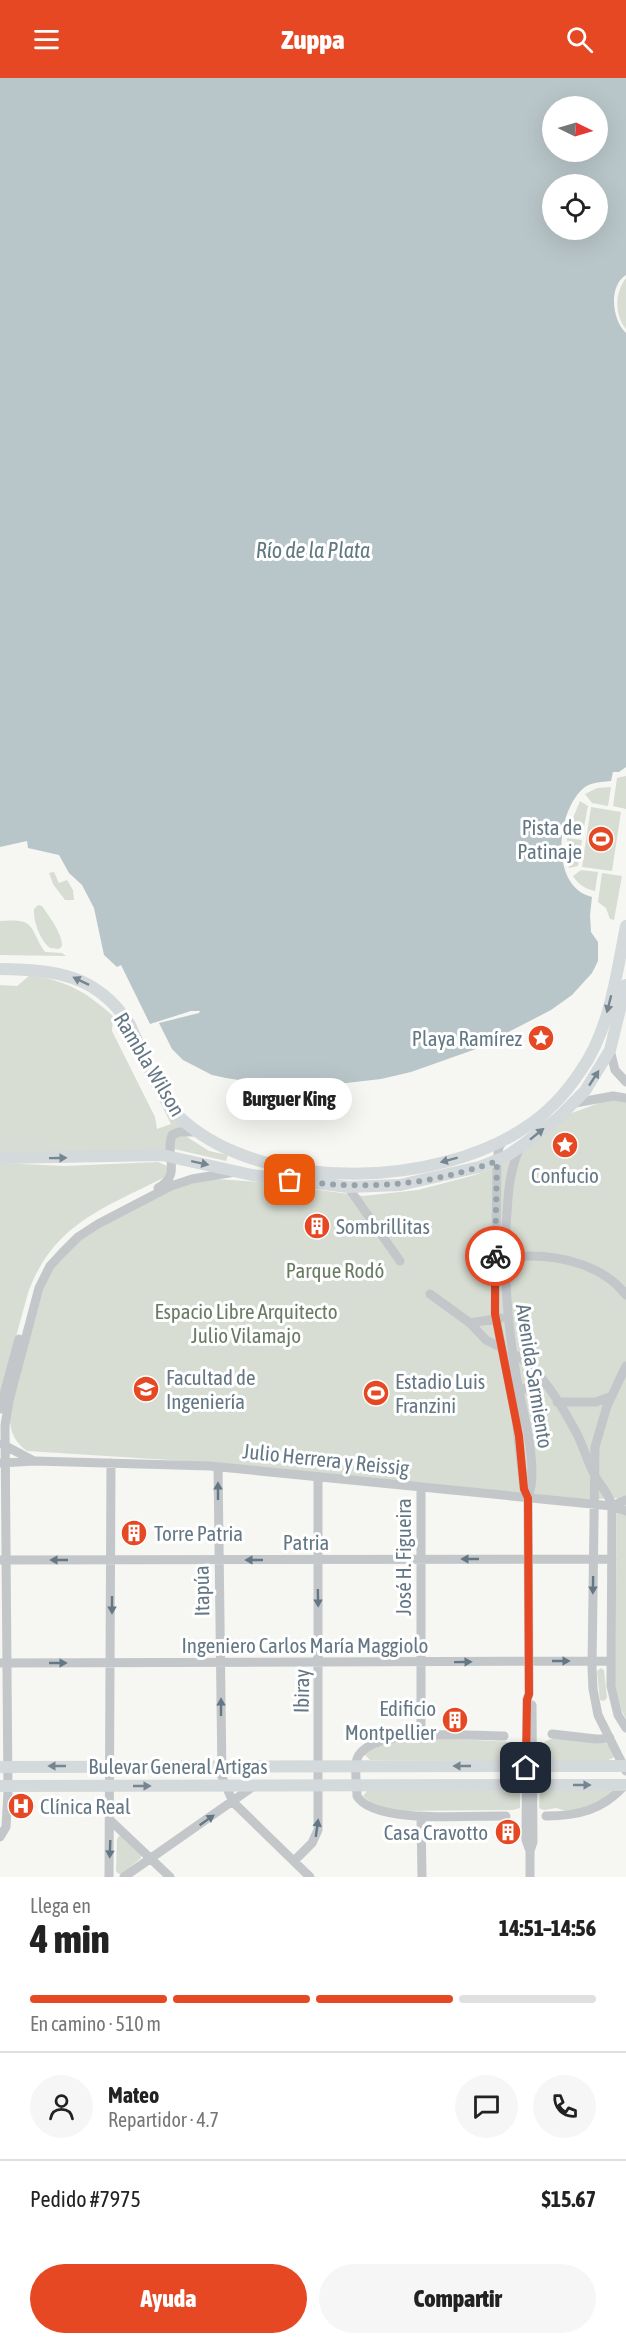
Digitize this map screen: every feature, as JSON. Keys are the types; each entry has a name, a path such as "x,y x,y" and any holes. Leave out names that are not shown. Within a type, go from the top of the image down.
{"main road":[{"name":"Rambla Wilson","path":"0,969 70,975 103,994 122,1013 130,1025 171,1108 184,1122 222,1147 264,1162 291,1168 329,1173 368,1173 429,1165 475,1152 504,1140 528,1126 550,1107 573,1082 588,1060 604,1023 626,926"},
{"path":"0,1158 170,1157 238,1172 348,1187 400,1185 448,1176 497,1161 520,1147 574,1103 592,1082 610,1050 626,985"},
{"name":"Bulevar General Artigas","path":"4,1767 520,1766"},
{"path":"539,1766 625,1767"},
{"name":"Bulevar General Artigas","path":"4,1786 520,1785"},
{"path":"539,1785 626,1785"}],"street":[{"path":"610,1050 615,1070 626,1082"},
{"path":"574,1103 613,1096 626,1098"},
{"path":"0,1409 33,1289 43,1266 64,1242 82,1227 165,1184 171,1175 169,1144 172,1136 179,1132 198,1132"},
{"name":"Avenida Sarmiento","path":"504,1140 499,1147 497,1161 500,1259 512,1353 530,1463 531,1490 528,1498 528,1559 529,1694 532,1700 526,1840 530,1851 530,1877"},
{"name":"Avenida Sarmiento","path":"520,1147 510,1177 500,1259 496,1319 516,1418 524,1489 528,1498"},
{"path":"2,1834 7,1822 4,1786 3,1444 7,1408 43,1278 56,1259 78,1237 98,1224 171,1186 192,1179 238,1172"},
{"path":"348,1187 400,1261"},
{"path":"500,1259 531,1256 569,1260 612,1280 626,1294"},
{"path":"430,1294 470,1323 486,1340 502,1348"},
{"path":"470,1323 507,1317"},
{"path":"512,1353 532,1368 546,1384 576,1432 595,1476 608,1493 612,1506 610,1661 615,1704 626,1728"},
{"path":"625,1767 596,1708 592,1661 597,1438 626,1366"},
{"path":"519,1392 530,1385 546,1384"},
{"path":"557,1402 596,1402 612,1396"},
{"name":"Julio Herrera y Reissig","path":"3,1444 34,1461"},
{"path":"0,1474 3,1462"},
{"name":"Julio Herrera y Reissig","path":"3,1462 111,1462 218,1467 612,1506 626,1511"},
{"path":"109,1877 112,1663 111,1462"},
{"name":"Itapúa","path":"218,1467 221,1765 224,1786"},
{"name":"Ibiray","path":"294,1861 317,1835 318,1477"},
{"name":"José H. Figueira","path":"421,1487 421,1736"},
{"name":"Julio Herrera y Reissig","path":"612,1506 626,1500"},
{"name":"Patria","path":"3,1560 612,1559"},
{"name":"Ingeniero Carlos María Maggiolo","path":"4,1663 610,1661"},
{"path":"552,1734 610,1738"},
{"path":"504,1736 421,1736 375,1743 359,1756 357,1797 371,1808 398,1816 506,1816"},
{"path":"546,1816 566,1816 589,1811 608,1801 626,1785"},
{"path":"224,1786 233,1802 310,1877"},
{"path":"124,1877 254,1786"},
{"path":"421,1816 422,1877"},
{"path":"111,1821 170,1877"}],"green space":[{"path":"626,278 626,329 619,317 617,304 622,284"},
{"path":"626,776 626,809 613,806 617,778"},
{"path":"611,787 608,806 592,803 585,794 597,788"},
{"path":"580,801 588,806 583,832 568,830"},
{"name":"Pista de Patinaje","path":"591,807 621,812 612,871 582,867"},
{"path":"567,838 582,840 578,866 569,868"},
{"path":"581,870 598,872 595,891 582,886 573,876"},
{"path":"54,872 59,883 67,880 73,890 74,900 65,900 53,884 49,873"},
{"path":"602,873 622,876 614,920 610,919 606,908 598,902"},
{"path":"38,905 42,906 58,930 62,946 59,949 50,948 40,935 34,914 34,909"},
{"path":"12,920 26,923 33,930 45,952 62,953 66,956 0,955 0,921"},
{"path":"30,975 55,980 75,988 113,1016 112,1031 155,1117 157,1129 171,1124 157,1096 183,1127 166,1150 26,1154 0,1152 0,985 17,986"},
{"name":"Parque Rodó","path":"612,1100 626,1102 626,1719 615,1685 617,1498 580,1500 217,1463 27,1451 16,1440 10,1425 10,1414 43,1290 55,1265 72,1246 101,1227 173,1188 189,1182 216,1179 261,1182 363,1196 418,1190 475,1175 508,1162 569,1114"},
{"path":"184,1135 209,1151 228,1155 226,1161 174,1149 174,1138"},
{"path":"158,1162 167,1166 165,1177 83,1220 52,1250 39,1269 28,1293 0,1395 0,1163 64,1166"},
{"path":"601,1668 604,1670 607,1698 604,1701 600,1700 597,1671"},
{"path":"433,1738 515,1742 520,1748 520,1760 370,1760 365,1755 365,1752 376,1745"},
{"path":"558,1738 594,1740 609,1744 615,1755 608,1760 540,1760 540,1750 545,1741"},
{"path":"520,1790 520,1808 513,1810 393,1811 375,1806 363,1796 367,1791"},
{"path":"540,1790 612,1792 593,1806 566,1811 556,1808 544,1810 539,1808"},
{"path":"119,1836 141,1855 141,1858 122,1874 116,1871"}],"water":[{"name":"Río de la Plata","path":"0,78 626,78 626,275 616,287 614,303 618,320 626,333 626,767 619,772 613,772 611,781 588,785 575,798 563,829 562,846 563,864 569,879 578,890 592,897 591,932 598,942 598,961 592,973 572,995 551,1010 476,1049 411,1072 381,1079 320,1086 258,1083 212,1075 183,1060 172,1049 159,1023 200,1011 191,1011 150,1024 121,965 117,967 104,955 94,908 82,885 69,873 59,855 28,848 27,841 0,847"}],"way so far":[{"path":"290,1180 348,1187 400,1185 448,1176 497,1161 495,1256"}],"place":[{"name":"Pista de Patinaje","path":"601,839"},
{"name":"Playa Ramírez","path":"541,1038"},
{"name":"Confucio","path":"565,1145"},
{"name":"Burguer King","path":"290,1180"},
{"name":"Sombrillitas","path":"317,1226"},
{"name":"Facultad de Ingeniería","path":"146,1389"},
{"name":"Estadio Luis Franzini","path":"376,1393"},
{"name":"Torre Patria","path":"134,1533"},
{"name":"Edificio Montpellier","path":"455,1720"},
{"name":"Clínica Real","path":"21,1806"},
{"name":"Casa Cravotto","path":"508,1832"}],"route":[{"path":"495,1256 495,1314 519,1436 524,1489 528,1498 529,1694 526,1768"}],"park label":[{"name":"Espacio Libre Arquitecto Julio Vilamajo","path":"246,1323"}]}
